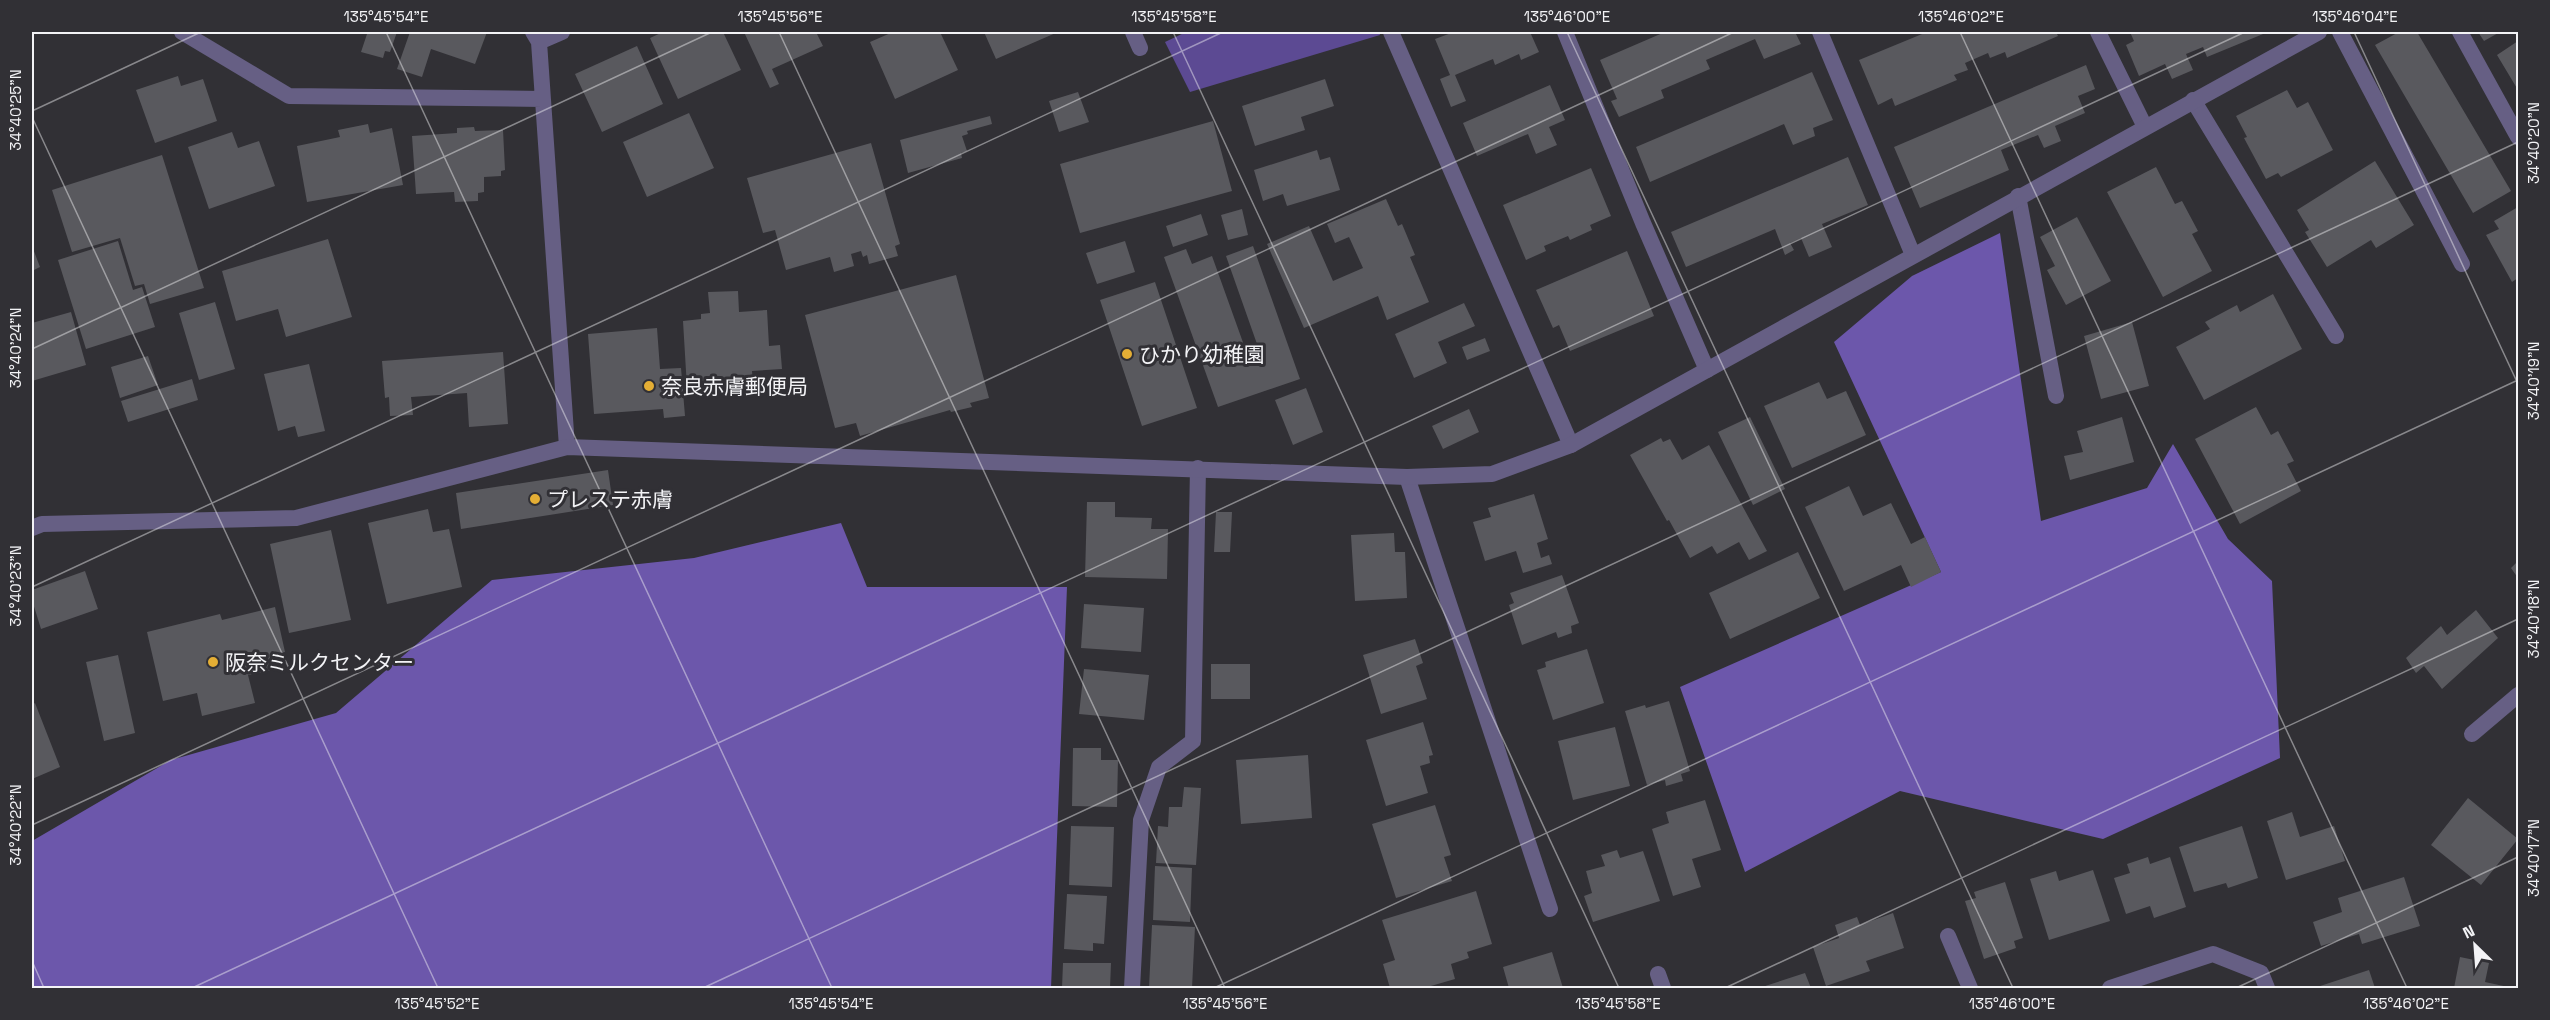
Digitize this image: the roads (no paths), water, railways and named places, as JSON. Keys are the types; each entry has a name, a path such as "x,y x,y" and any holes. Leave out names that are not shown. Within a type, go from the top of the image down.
{"street":[{"path":"182,32 289,96 543,99"},
{"path":"562,32 536,37 543,99 567,447"},
{"path":"1133,32 1140,48"},
{"path":"1391,32 1571,445"},
{"path":"1565,32 1643,223 1707,370"},
{"path":"1820,32 1913,255"},
{"path":"2098,32 2145,127"},
{"path":"32,528 42,524 296,518 567,447 1407,477 1492,474 1571,445 2319,32"},
{"path":"2340,32 2462,264"},
{"path":"2460,32 2518,137"},
{"path":"2193,100 2336,336"},
{"path":"2019,196 2056,396"},
{"path":"1132,988 1141,820 1159,767 1192,741 1198,468"},
{"path":"1407,477 1550,909"},
{"path":"2472,734 2518,694"},
{"path":"1948,936 1970,988"},
{"path":"2110,988 2213,954 2261,973 2267,988"}],"place":[{"name":"ひかり幼稚園","path":"1127,354"},
{"name":"奈良赤膚郵便局","path":"649,386"},
{"name":"プレステ赤膚","path":"535,499"},
{"name":"阪奈ミルクセンター","path":"213,662"}]}
